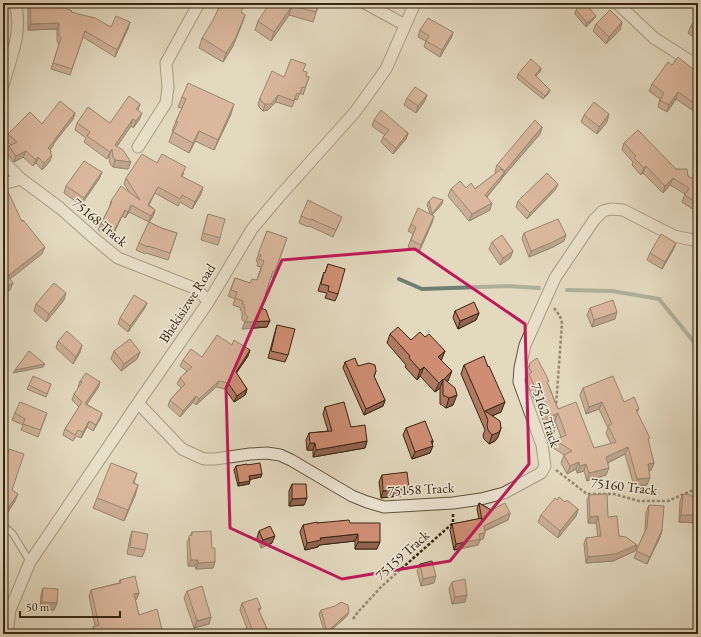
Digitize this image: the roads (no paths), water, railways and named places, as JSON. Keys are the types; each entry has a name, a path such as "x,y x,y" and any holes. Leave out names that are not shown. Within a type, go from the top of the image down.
{"street":[{"path":"3,85 18,32 18,12 15,3"},
{"path":"138,147 166,103 168,87 166,63 199,3"},
{"path":"365,3 405,25"},
{"name":"Bhekisizwe Road","path":"8,634 6,612 30,562 138,403 209,302 252,229 355,112 386,69 415,3"},
{"path":"617,3 654,38 698,66"},
{"name":"75168 Track","path":"3,161 21,179 60,208 118,258 194,288 209,302"},
{"path":"3,184 21,179"},
{"name":"75162 Track","path":"549,467 519,382 520,368 525,345 548,297 555,278 594,220 603,211 611,209 623,210 674,236 698,241"},
{"name":"75158 Track","path":"138,403 182,449 204,459 267,453 280,455 352,496 384,507 453,503 481,499 504,493 549,467"}],"lane":[{"path":"3,525 13,534 30,562"}],"waterway":[{"path":"399,279 422,289 508,286 539,288"},
{"path":"567,290 612,291 659,299 698,347"}]}
